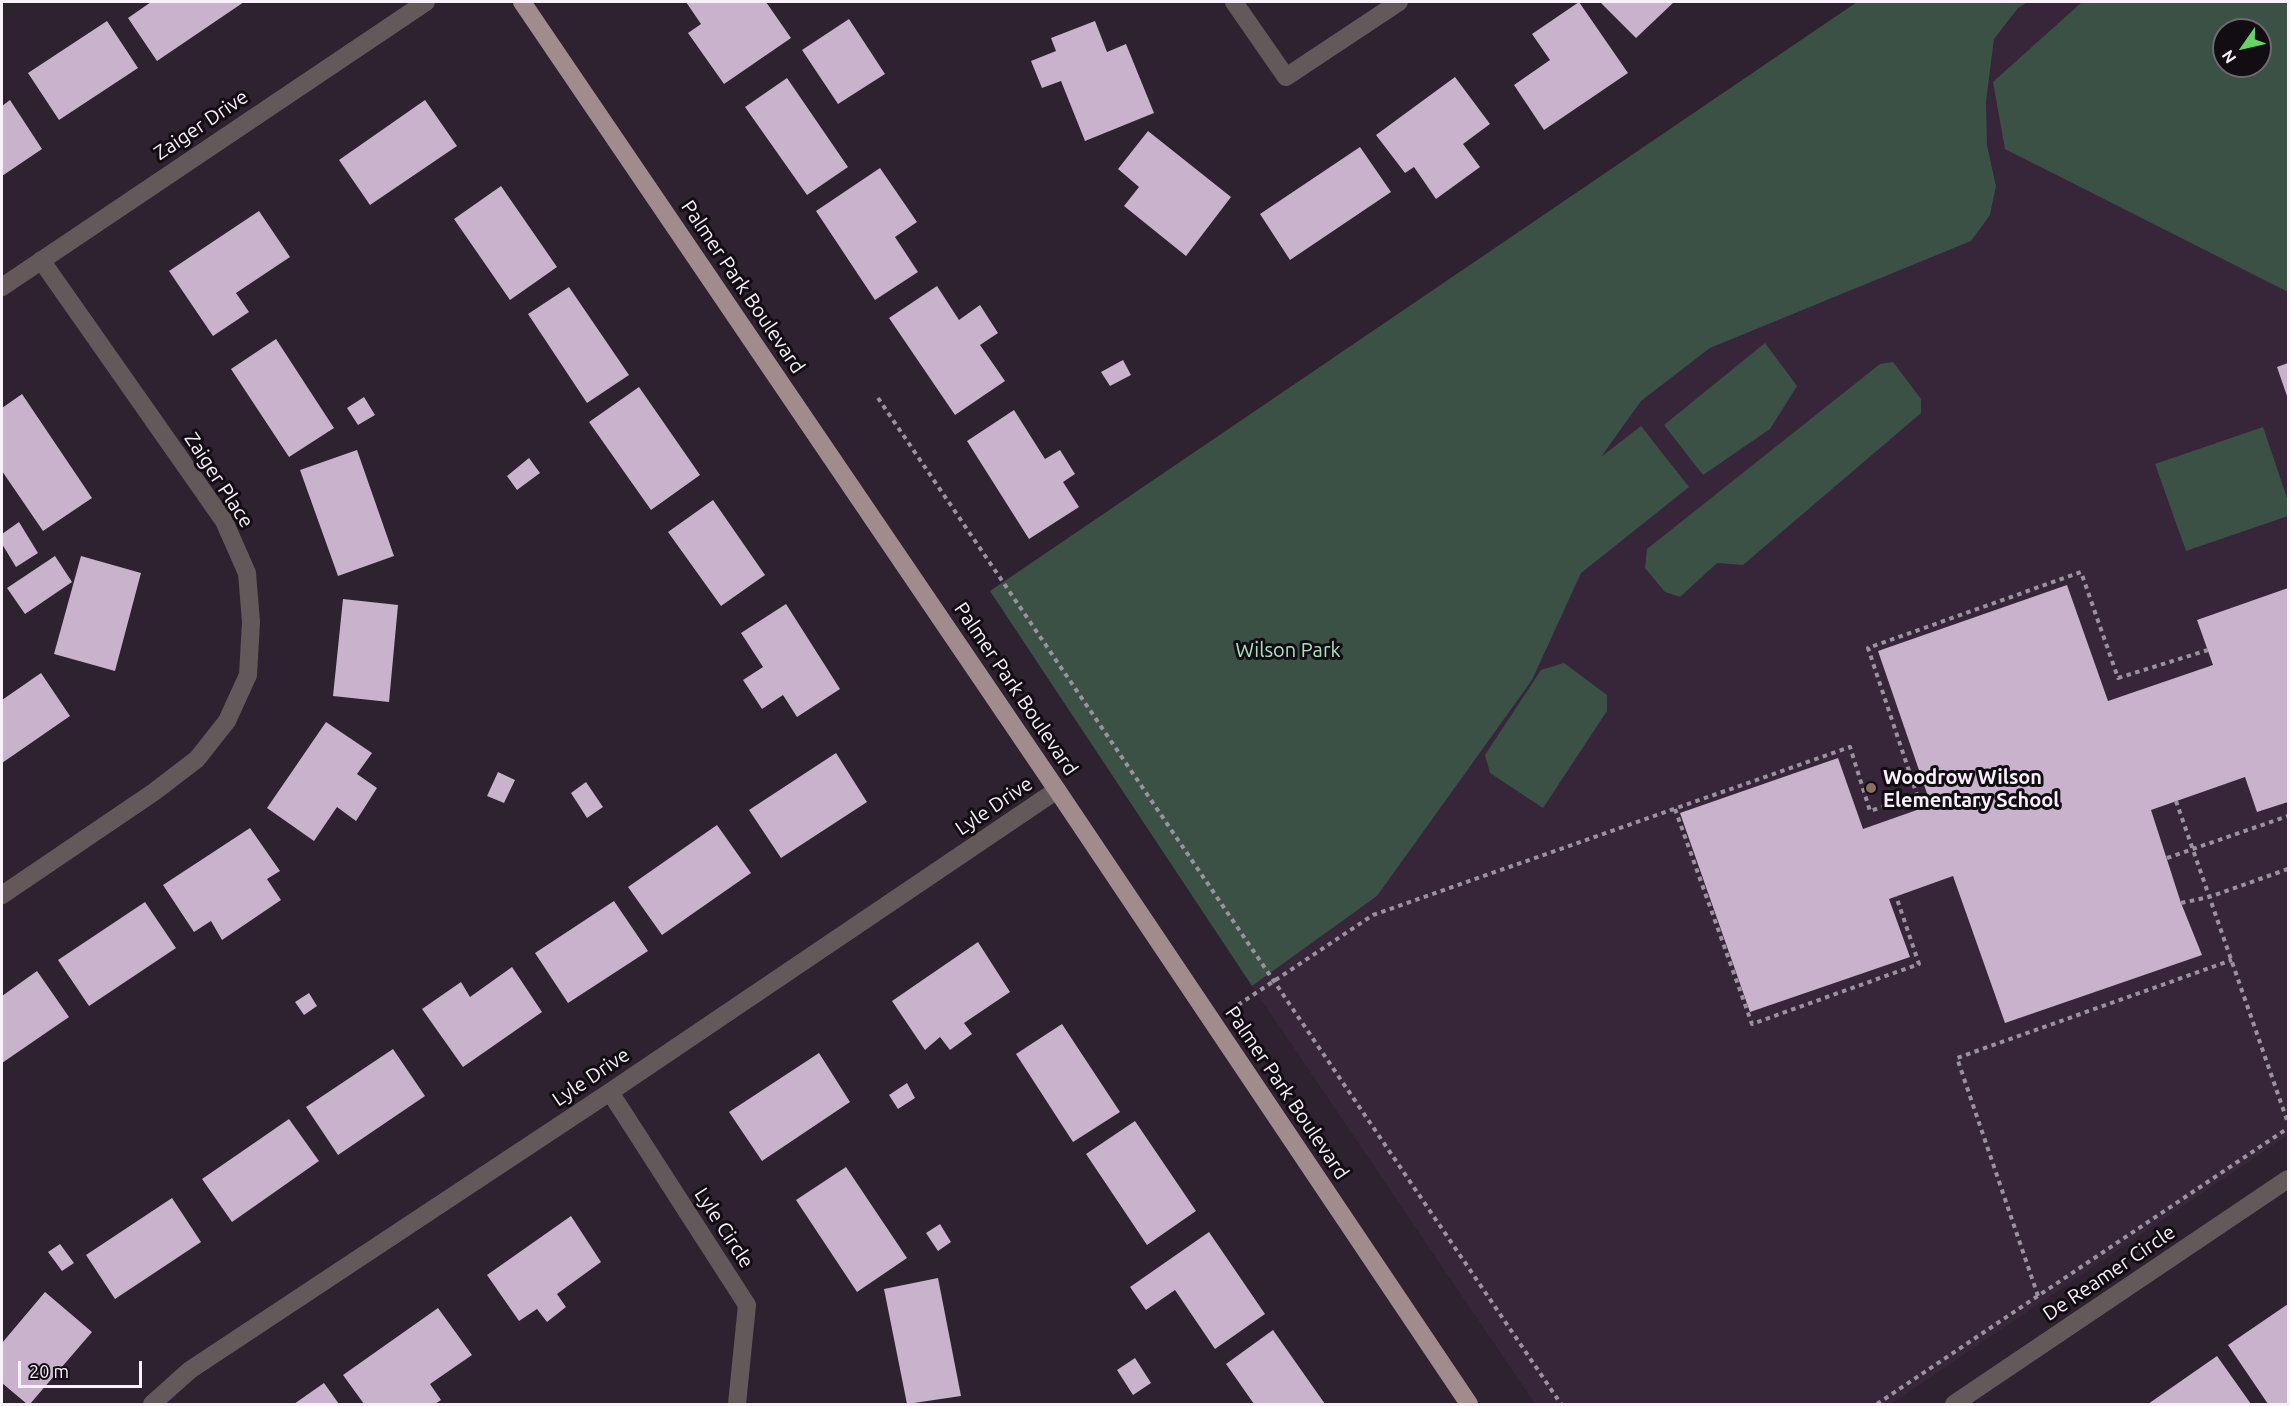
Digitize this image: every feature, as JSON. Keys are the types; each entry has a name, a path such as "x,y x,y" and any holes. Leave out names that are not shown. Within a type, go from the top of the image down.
{"main road":[{"name":"Palmer Park Boulevard","path":"522,2 1057,790 1469,1404"}],"street":[{"name":"Zaiger Drive","path":"2,287 426,2"},
{"path":"1234,2 1286,77 1399,2"},
{"name":"Zaiger Place","path":"2,895 154,792 197,759 227,721 248,675 251,622 247,573 224,521 41,260"},
{"name":"Lyle Drive","path":"152,1404 190,1370 610,1092 1057,790"},
{"name":"Lyle Circle","path":"610,1092 747,1305 737,1404"},
{"name":"De Reamer Circle","path":"1954,1404 2289,1179"}],"path":[{"path":"878,398 1561,1404"},
{"path":"1213,1023 1273,980 1372,915 1850,747 1870,811 1917,795 1868,648 2081,572 2118,678 2208,650"},
{"path":"2176,801 2289,1123"},
{"path":"1675,809 1752,1024 1919,964 1896,896"},
{"path":"2167,858 2289,816"},
{"path":"2181,903 2209,897 2289,869"},
{"path":"2038,1296 1957,1058 2232,960"},
{"path":"1877,1404 2289,1128"}],"shaded area":[{"name":"Woodrow Wilson Elementary School","path":"2028,2 2288,2 2288,1135 1891,1404 1535,1404 1252,986 1377,896 1599,459 1641,401 1710,348 1971,241 1990,215 1996,186 1987,145 1986,102 1994,39 2018,8"}],"green space":[{"name":"Wilson Park","path":"1857,2 2028,2 2018,8 1994,39 1986,102 1987,145 1996,186 1990,215 1971,241 1710,348 1641,401 1601,457 1641,426 1689,487 1581,573 1532,680 1377,896 1252,986 990,591"},
{"path":"2082,2 2288,2 2288,292 2005,149 1993,82"},
{"path":"1765,343 1797,386 1770,429 1703,475 1664,425"},
{"path":"1893,362 1921,399 1921,413 1743,565 1717,563 1680,597 1665,592 1645,568 1647,549 1880,364"},
{"path":"2263,427 2288,501 2288,516 2186,551 2155,464"},
{"path":"1564,663 1607,695 1607,711 1543,808 1490,773 1485,755 1541,670"}],"building":[{"path":"151,2 244,2 157,61 128,18"},
{"path":"686,2 766,2 791,38 724,84 688,33 701,24"},
{"path":"1579,2 1628,73 1544,130 1514,85 1550,60 1532,34"},
{"path":"1600,2 1674,2 1636,38"},
{"path":"849,19 885,74 838,104 802,50"},
{"path":"107,21 138,68 59,120 28,73"},
{"path":"1095,21 1107,52 1126,44 1154,113 1085,141 1061,81 1042,88 1031,61 1056,51 1051,38"},
{"path":"1455,77 1490,124 1463,144 1480,167 1436,199 1414,167 1405,173 1376,135"},
{"path":"787,78 848,167 807,195 745,107"},
{"path":"10,100 42,149 2,176 2,106"},
{"path":"425,100 457,146 370,205 339,160"},
{"path":"1148,131 1231,197 1186,256 1124,206 1139,187 1118,169"},
{"path":"1360,147 1391,192 1290,260 1260,214"},
{"path":"880,168 917,222 895,237 918,272 875,300 816,211"},
{"path":"501,186 557,267 510,300 454,219"},
{"path":"259,211 290,257 236,293 249,312 213,336 169,271"},
{"path":"937,286 959,320 980,305 998,333 980,345 1005,381 955,415 889,318"},
{"path":"569,287 629,375 587,403 528,314"},
{"path":"276,339 334,428 289,457 231,369"},
{"path":"1123,360 1131,375 1110,386 1101,372"},
{"path":"2288,363 2288,399 2277,367"},
{"path":"639,387 700,475 651,510 589,422"},
{"path":"22,394 92,498 43,531 2,471 2,408"},
{"path":"364,397 375,415 358,425 347,408"},
{"path":"1014,410 1045,459 1060,450 1075,474 1063,482 1079,507 1029,539 967,441"},
{"path":"357,450 394,556 338,576 300,470"},
{"path":"529,458 540,473 517,490 507,476"},
{"path":"713,500 765,575 721,606 668,532"},
{"path":"19,522 38,553 16,567 2,544 2,534"},
{"path":"55,556 72,582 25,614 7,588"},
{"path":"81,556 141,573 115,671 54,654"},
{"path":"2067,585 2108,701 2213,665 2197,620 2288,588 2288,802 2257,812 2245,777 2151,810 2181,903 2202,955 2005,1023 1953,876 1889,899 1910,957 1750,1012 1680,813 1838,758 1863,829 1931,805 1878,651"},
{"path":"343,599 398,605 389,702 333,696"},
{"path":"786,604 840,689 797,717 783,695 762,709 743,680 763,667 741,633"},
{"path":"41,673 70,716 2,763 2,700"},
{"path":"326,722 372,753 357,774 377,788 356,821 337,807 314,841 267,808"},
{"path":"836,753 867,802 781,858 749,810"},
{"path":"498,772 515,780 504,803 487,796"},
{"path":"586,782 603,807 587,818 571,793"},
{"path":"717,825 751,873 662,935 628,887"},
{"path":"250,828 280,871 267,879 281,900 222,940 211,921 194,932 163,885"},
{"path":"614,901 648,951 568,1003 535,953"},
{"path":"145,902 176,948 89,1006 58,960"},
{"path":"978,942 1010,992 964,1023 972,1034 950,1050 940,1037 925,1050 892,1001"},
{"path":"512,967 542,1012 463,1067 422,1009 461,982 470,997"},
{"path":"37,971 69,1017 2,1063 2,996"},
{"path":"309,993 317,1006 304,1015 295,1002"},
{"path":"1062,1024 1120,1112 1073,1142 1016,1054"},
{"path":"393,1049 425,1096 338,1155 306,1107"},
{"path":"819,1053 850,1102 762,1161 729,1112"},
{"path":"907,1083 915,1098 898,1109 889,1095"},
{"path":"289,1119 319,1161 232,1222 202,1179"},
{"path":"1135,1121 1196,1211 1147,1245 1086,1154"},
{"path":"846,1167 907,1258 857,1292 796,1200"},
{"path":"172,1198 201,1242 115,1299 86,1255"},
{"path":"571,1216 601,1262 557,1294 566,1307 547,1322 537,1309 519,1321 487,1275"},
{"path":"940,1224 951,1242 938,1251 926,1233"},
{"path":"1209,1232 1265,1314 1215,1349 1175,1290 1146,1310 1130,1287"},
{"path":"60,1244 74,1263 62,1271 48,1252"},
{"path":"938,1278 961,1396 907,1404 884,1289"},
{"path":"45,1292 92,1332 30,1404 27,1404 2,1383 2,1343"},
{"path":"2288,1304 2288,1403 2268,1404 2228,1345"},
{"path":"438,1308 472,1355 430,1384 441,1400 435,1404 364,1404 343,1375"},
{"path":"1273,1330 1325,1404 1254,1404 1226,1364"},
{"path":"2217,1356 2251,1404 2148,1404"},
{"path":"1135,1358 1151,1383 1133,1395 1117,1370"},
{"path":"324,1383 339,1404 294,1404"}],"place":[{"name":"Woodrow Wilson Elementary School","path":"1871,788"}]}
